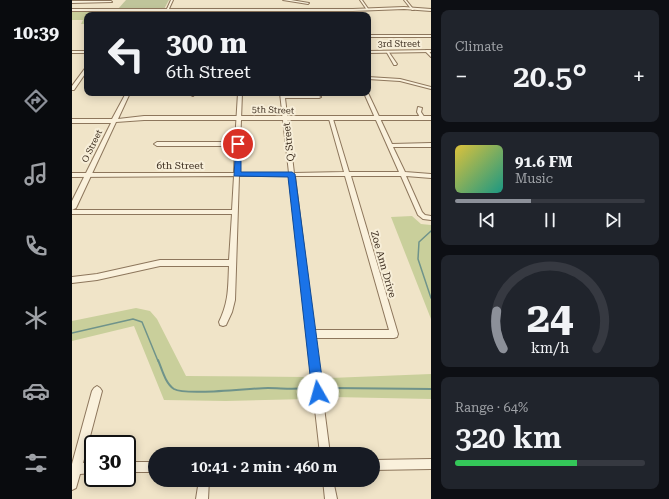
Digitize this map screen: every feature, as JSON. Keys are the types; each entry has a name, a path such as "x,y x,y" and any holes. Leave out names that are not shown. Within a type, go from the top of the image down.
{"street":[{"path":"167,10 172,0"},
{"path":"284,0 307,2 311,10"},
{"path":"361,0 368,10"},
{"path":"405,0 413,9"},
{"path":"103,10 112,1"},
{"path":"72,2 112,1"},
{"path":"72,10 431,10"},
{"path":"371,36 431,36"},
{"path":"72,52 84,52"},
{"name":"3rd Street","path":"371,52 429,52"},
{"path":"387,52 395,64"},
{"path":"429,52 431,56"},
{"path":"72,89 84,73"},
{"path":"371,78 395,80 429,87 431,82"},
{"path":"72,82 84,82"},
{"name":"O Street","path":"72,208 126,96"},
{"path":"223,322 228,312 233,264 240,96"},
{"name":"Q Street","path":"282,96 324,447"},
{"path":"300,96 319,97"},
{"path":"367,96 419,213 422,217 431,218"},
{"path":"420,108 419,112 424,118"},
{"name":"5th Street","path":"72,121 144,118 431,118"},
{"name":"Zoe Ann Drive","path":"311,334 394,334 331,119"},
{"path":"158,144 238,144"},
{"path":"390,146 431,146"},
{"name":"6th Street","path":"72,175 403,174 431,176"},
{"path":"72,212 235,212"},
{"path":"72,280 97,278 160,263 233,264"},
{"path":"72,484 74,469 97,391"},
{"path":"380,465 431,464"},
{"path":"136,467 148,467"},
{"path":"74,469 84,468"},
{"path":"202,499 203,487"},
{"path":"329,487 331,499"}],"green space":[{"path":"126,0 169,0 164,9 118,9"},
{"path":"72,12 84,12 84,24 81,24 83,20 72,20"},
{"path":"412,216 421,224 431,225 431,319 391,217"},
{"path":"136,308 150,311 157,319 186,376 304,377 308,399 226,401 164,400 134,326 72,341 72,321"},
{"path":"431,374 431,399 333,397 330,378"}],"waterway":[{"path":"431,231 419,242 418,259 431,298"},
{"path":"72,333 133,319 142,322 158,361"},
{"path":"158,360 168,383 174,389 181,391 204,392 268,388 305,388"},
{"path":"332,388 431,389"}],"route":[{"path":"238,144 237,174 292,174 318,393"}]}
